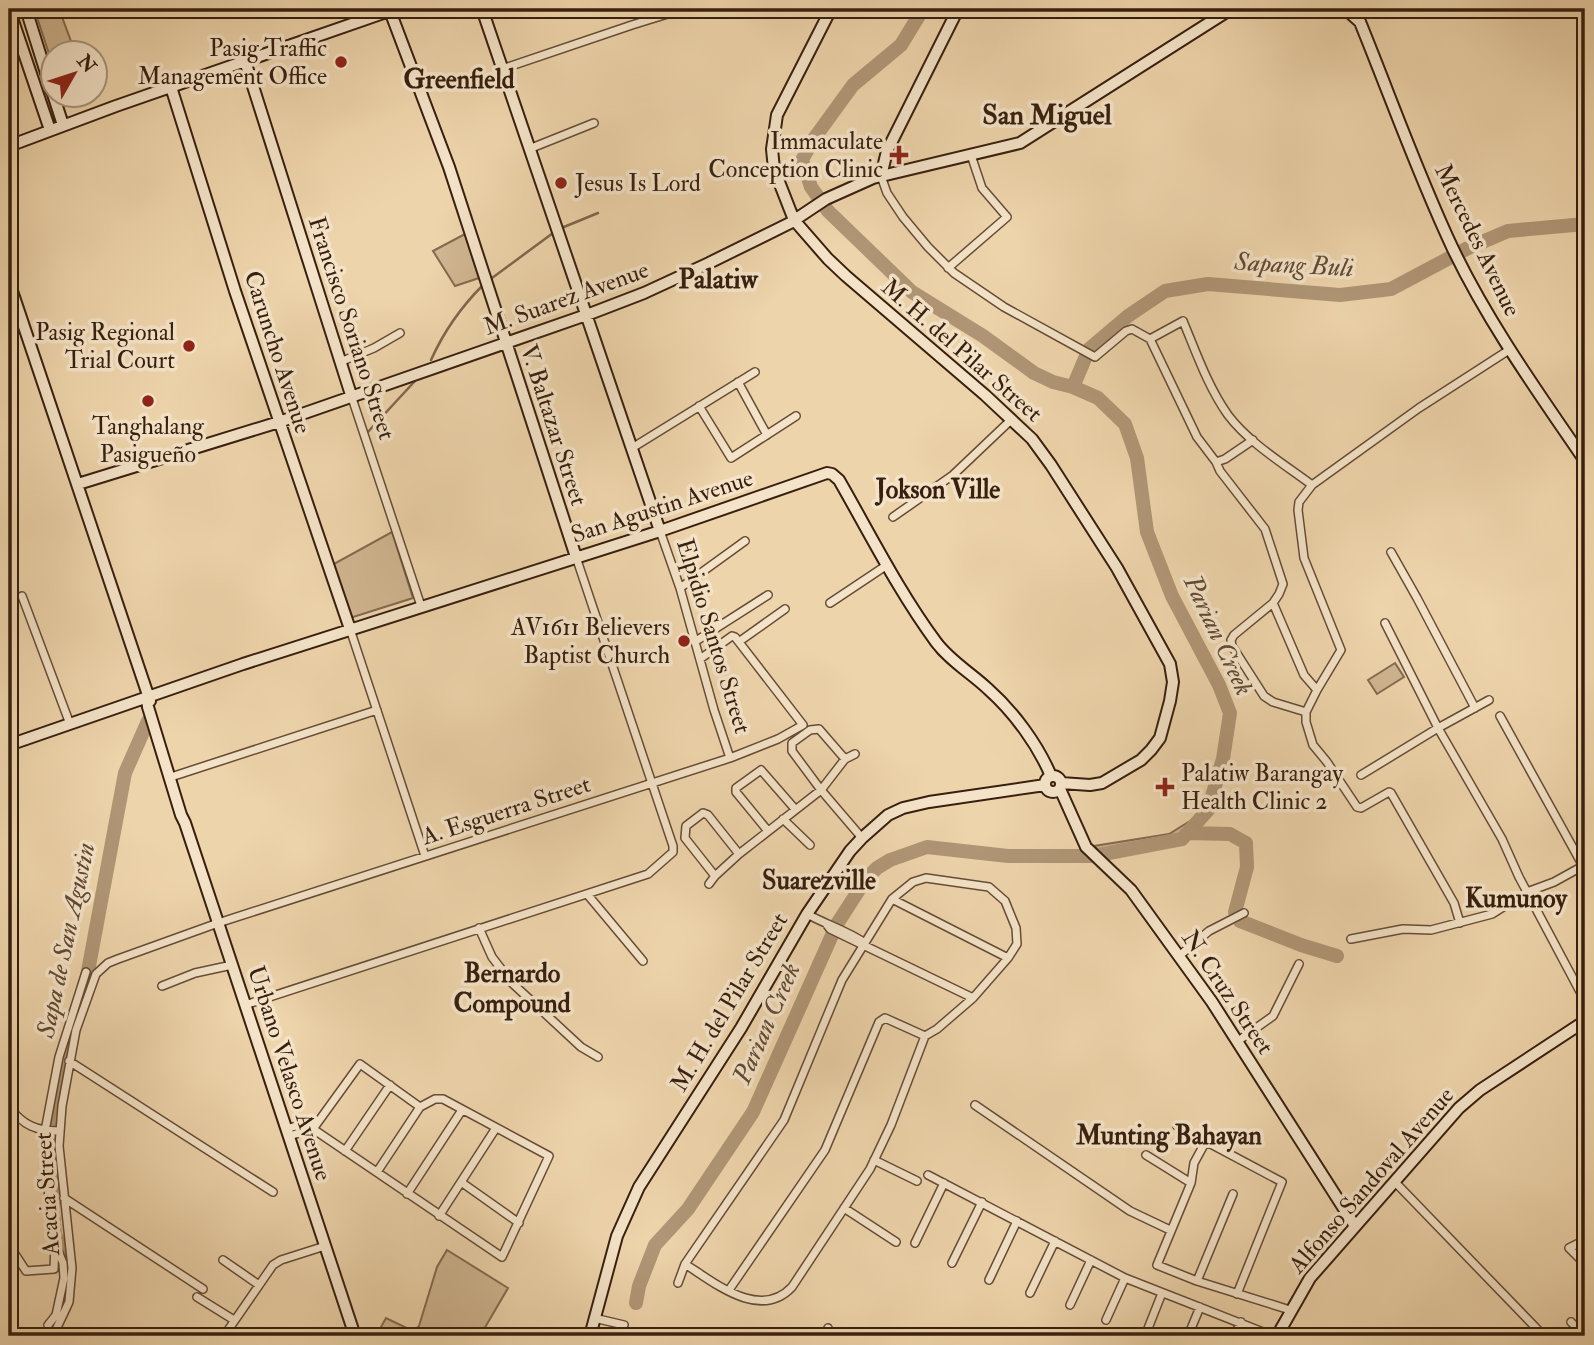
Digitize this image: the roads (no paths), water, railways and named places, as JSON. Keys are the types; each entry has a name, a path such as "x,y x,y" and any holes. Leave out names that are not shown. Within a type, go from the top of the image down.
{"street":[{"path":"9,9 38,94"},
{"path":"26,9 38,46"},
{"name":"Elpidio Santos Street","path":"482,9 680,587 730,758"},
{"name":"M. H. del Pilar Street","path":"590,1336 617,1236 639,1187 741,1028 807,914 862,838 888,815 903,808 1048,781 1050,792 1055,793 1061,786 1096,785 1112,779 1141,760 1160,738 1170,701 1173,682 1170,664 1117,568 1032,439 851,281 794,220 774,169 773,135 777,115 831,9"},
{"path":"958,9 887,151 881,176 887,193 903,217 948,268 1004,307 1088,354 1095,357 1132,329 1150,339 1197,437 1265,529 1283,584 1273,603 1231,640 1232,646 1265,696 1273,702 1306,712"},
{"name":"M. Suarez Avenue","path":"78,484 352,398 646,293 794,220 822,202 881,176 1020,143 1231,9"},
{"name":"Mercedes Avenue","path":"1349,9 1360,22"},
{"name":"Mercedes Avenue","path":"1359,9 1360,22 1453,248 1509,349 1585,461"},
{"path":"44,108 52,123 62,123 245,61 375,12 394,10"},
{"name":"V. Baltazar Street","path":"394,10 444,151 505,344 650,784 673,846 673,852 648,874 587,894"},
{"path":"502,68 674,12 689,11"},
{"name":"Francisco Soriano Street","path":"245,61 421,606"},
{"name":"Caruncho Avenue","path":"171,87 279,422 350,629"},
{"path":"43,108 50,130"},
{"path":"58,108 62,123"},
{"path":"529,149 594,122"},
{"path":"9,146 62,123"},
{"path":"948,268 1007,217 982,188 971,155"},
{"path":"9,282 147,696"},
{"path":"1150,339 1182,321 1229,416 1253,440 1312,485"},
{"path":"340,362 374,348 400,333"},
{"path":"1460,923 1454,903 1389,792 1358,807 1313,745 1307,732 1306,712 1341,650 1301,547 1299,502 1312,485 1419,408 1509,349"},
{"path":"632,448 755,372"},
{"path":"738,382 767,435"},
{"path":"699,406 731,458 796,416"},
{"path":"893,517 953,475 1012,419"},
{"path":"1216,462 1253,440"},
{"name":"San Agustin Avenue","path":"9,746 147,696 660,531 821,474 832,474 839,480 887,565 935,641 950,658 998,698 1035,746 1048,781"},
{"path":"680,587 745,541"},
{"path":"1391,552 1475,708"},
{"path":"830,603 887,565"},
{"path":"696,641 768,595"},
{"path":"22,596 70,724"},
{"path":"1273,603 1304,675 1317,690"},
{"path":"700,659 732,636 740,641 785,609"},
{"path":"1385,623 1438,728 1502,839 1585,1001"},
{"path":"350,629 425,856"},
{"name":"A. Esguerra Street","path":"218,923 730,758 778,739 803,725 740,641"},
{"name":"Urbano Velasco Avenue","path":"147,696 218,923 355,1336"},
{"name":"Urbano Velasco Avenue","path":"147,696 151,718 181,815 186,823"},
{"path":"1361,775 1489,700"},
{"path":"174,776 377,710"},
{"path":"1351,939 1404,929 1431,930 1492,914 1527,892 1554,882 1583,866 1500,716"},
{"path":"845,759 819,729 810,730 792,743 792,751 862,838"},
{"path":"709,884 739,854 821,790 845,759 855,754"},
{"path":"768,831 736,792 736,788 761,770 795,809"},
{"name":"N. Cruz Street","path":"1061,786 1088,850 1131,890 1179,956 1238,1041 1355,1226"},
{"path":"715,876 685,838 685,826 703,813 708,815 739,854"},
{"path":"783,819 810,845"},
{"path":"678,1283 685,1264 784,1120 842,980 891,898 913,882 926,878 982,885 996,890 1005,901 1018,940 1008,958 973,998 925,1036 891,1125 874,1160 787,1293 774,1300 759,1302 729,1290 685,1264"},
{"path":"245,1005 587,894 643,961"},
{"path":"891,898 1008,958"},
{"path":"807,914 973,998"},
{"path":"1179,956 1209,931 1240,915"},
{"name":"Acacia Street","path":"56,1335 69,1302 72,1268 64,1198 52,1131 76,1030 96,974 118,959 218,923"},
{"path":"479,928 492,957 512,983 581,1047 598,1057"},
{"path":"1238,1041 1273,1016 1299,964"},
{"path":"162,986 195,973 232,965"},
{"path":"9,1245 26,1271 54,1269 55,1244 50,1219 52,1131 60,1057 86,972"},
{"path":"729,1290 825,1150 879,1022 886,1018 925,1036"},
{"name":"Alfonso Sandoval Avenue","path":"1280,1335 1290,1310 1310,1278 1459,1108 1480,1090 1585,1021"},
{"path":"69,1060 273,1192"},
{"path":"315,1126 360,1064 420,1107"},
{"path":"345,1151 390,1085"},
{"path":"287,1133 303,1124 315,1126 345,1151 502,1257 550,1156 443,1099 435,1099 420,1107 377,1172"},
{"path":"975,1105 1130,1211 1170,1230"},
{"path":"9,1108 28,1127 52,1131"},
{"path":"407,1194 462,1110"},
{"path":"1177,1126 1282,1182 1237,1294"},
{"path":"439,1216 496,1128"},
{"path":"1206,1141 1194,1163 1191,1183 1157,1265 1290,1310"},
{"path":"1146,1155 1191,1183"},
{"path":"874,1160 917,1181"},
{"path":"928,1175 1125,1278 1280,1335"},
{"path":"1394,1181 1539,1331"},
{"path":"461,1182 519,1223"},
{"path":"915,1243 944,1183"},
{"path":"1198,1281 1233,1194"},
{"path":"64,1198 203,1289"},
{"path":"952,1263 982,1202"},
{"path":"844,1208 896,1242"},
{"path":"989,1280 1017,1221"},
{"path":"1585,1240 1569,1248 1585,1264"},
{"path":"1030,1293 1055,1241"},
{"path":"48,1325 56,1315 64,1279 60,1252 55,1244"},
{"path":"223,1336 273,1265 325,1246"},
{"path":"223,1260 259,1285"},
{"path":"1070,1305 1091,1260"},
{"path":"1106,1320 1125,1278"},
{"path":"1145,1336 1162,1293"},
{"path":"197,1297 234,1320"},
{"path":"1188,1336 1200,1307"},
{"path":"594,1318 624,1325"},
{"path":"1234,1336 1241,1322"},
{"path":"1571,1322 1585,1336"}],"waterway":[{"name":"Parian Creek","path":"636,1303 639,1286 655,1245 688,1209 753,1112 837,924 866,879 877,868 890,860 927,847 1008,856 1093,856 1182,839 1208,810 1223,759 1230,713 1219,685 1172,596 1147,532 1137,458 1125,424 1098,398 1034,373 983,336 912,292 828,211 811,187 802,160 813,140 853,85 901,45 923,9"},
{"name":"Sapa de San Agustin","path":"559,229 598,213"},
{"name":"Sapang Buli","path":"1073,387 1089,349 1128,316 1165,291 1208,284 1340,295 1391,289 1468,248 1508,231 1585,224"},
{"name":"Sapa de San Agustin","path":"488,281 553,233"},
{"name":"Sapa de San Agustin","path":"431,360 453,320 483,285"},
{"name":"Sapa de San Agustin","path":"366,434 415,381"},
{"name":"Sapa de San Agustin","path":"46,1336 62,1312 68,1283 67,1263 55,1235 53,1211 51,1142 60,1074 86,982 125,773 148,721"},
{"path":"1188,833 1230,834 1246,843 1247,867 1235,912 1240,921 1337,956"}],"place":[{"name":"Pasig Traffic Management Office","path":"341,62"},
{"name":"Immaculate Conception Clinic","path":"899,155"},
{"name":"Jesus Is Lord","path":"561,183"},
{"name":"Pasig Regional Trial Court","path":"189,346"},
{"name":"Tanghalang Pasigueño","path":"148,401"},
{"name":"AV1611 Believers Baptist Church","path":"684,641"},
{"name":"Palatiw Barangay Health Clinic 2","path":"1165,787"}],"district":[{"name":"Greenfield","path":"459,79"},
{"name":"San Miguel","path":"1047,114"},
{"name":"Palatiw","path":"718,278"},
{"name":"Jokson Ville","path":"938,489"},
{"name":"Suarezville","path":"819,880"},
{"name":"Kumunoy","path":"1516,898"},
{"name":"Bernardo Compound","path":"512,988"},
{"name":"Munting Bahayan","path":"1169,1135"}]}
